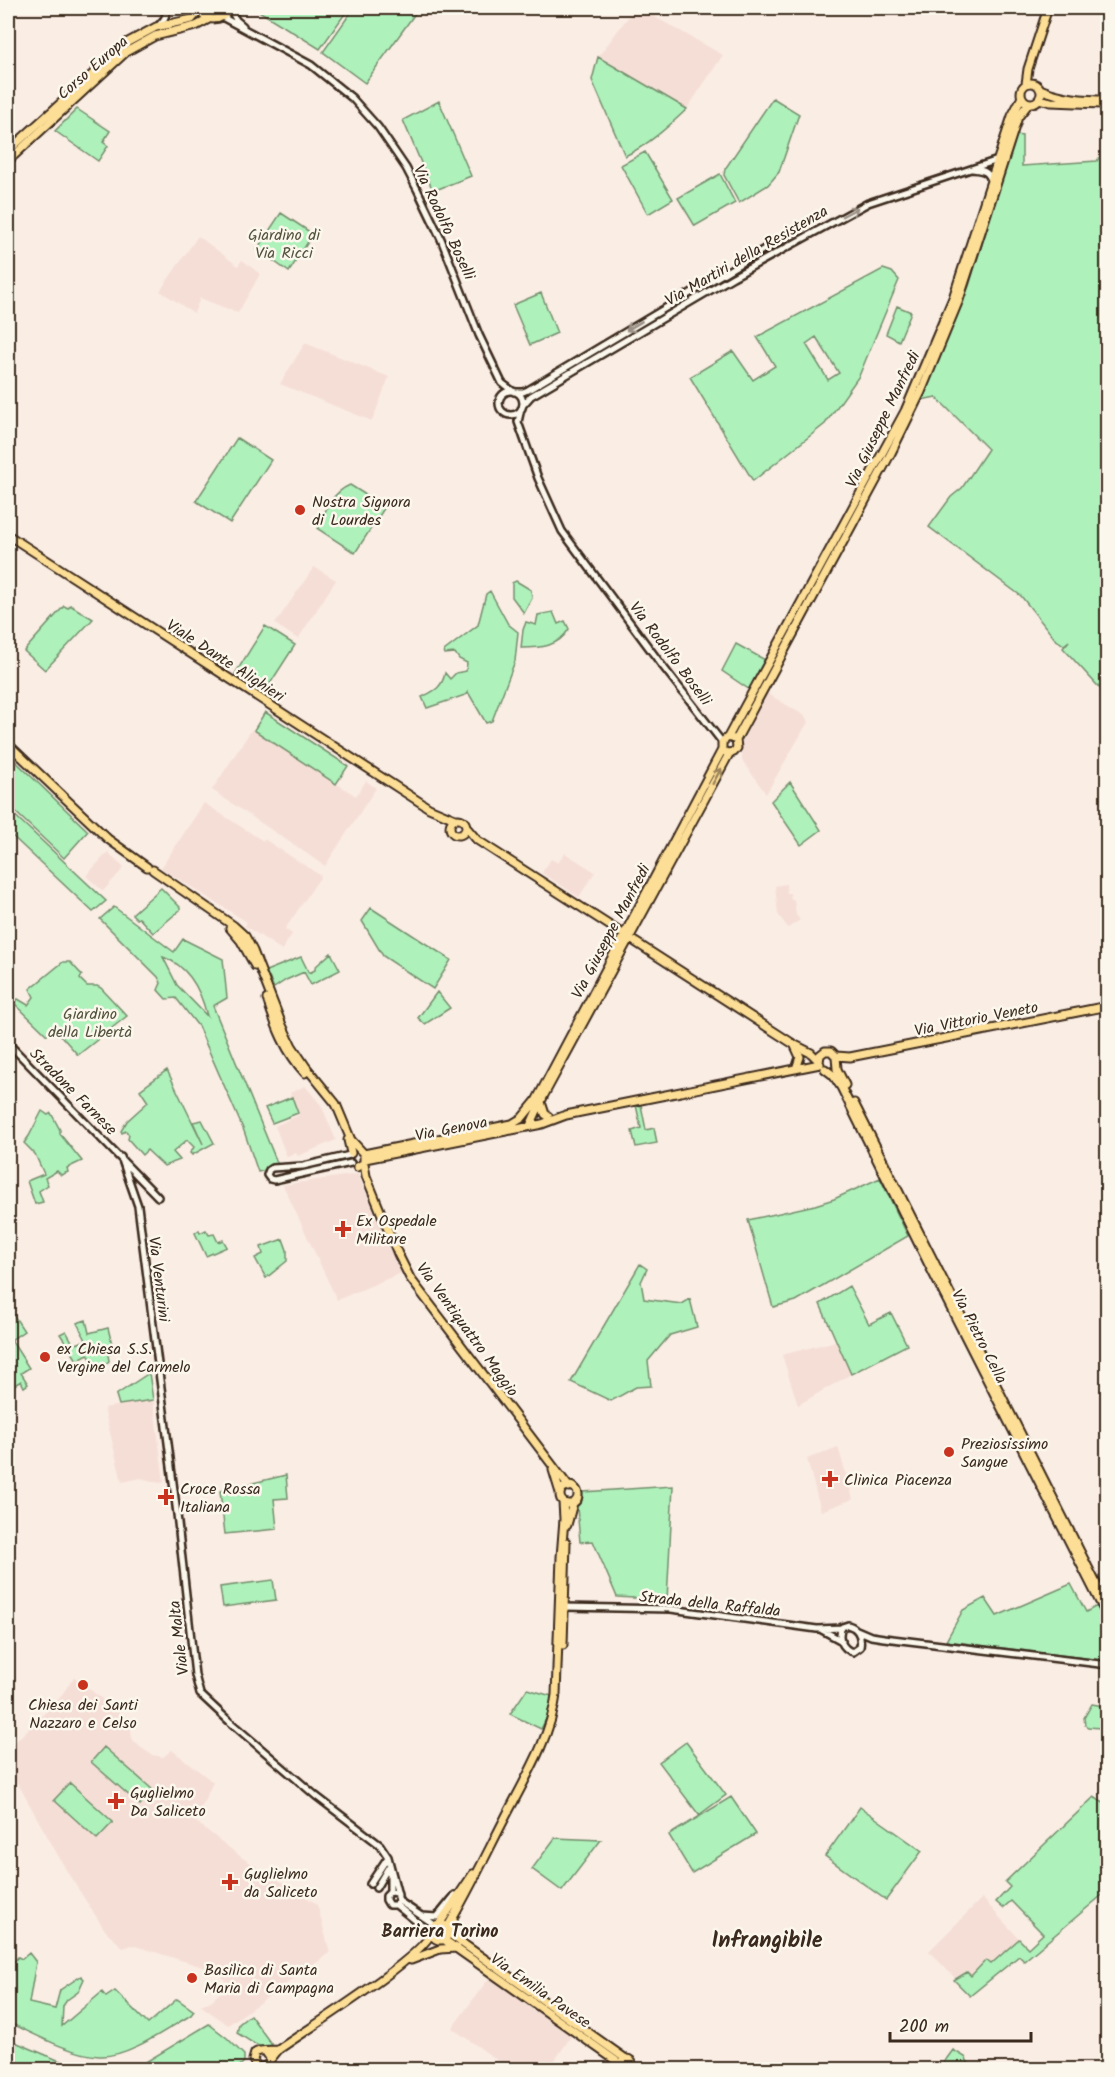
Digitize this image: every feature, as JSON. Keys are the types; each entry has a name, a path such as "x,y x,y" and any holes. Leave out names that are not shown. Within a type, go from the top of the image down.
{"main road":[{"name":"Via Rodolfo Boselli","path":"222,17 230,8"},
{"path":"1048,8 1026,84 1022,88 1022,97 1029,103 1039,99 1063,103 1107,104"},
{"name":"Corso Europa","path":"8,152 120,48 156,27 195,18 198,9"},
{"path":"198,9 209,19 222,17"},
{"name":"Corso Europa","path":"8,161 126,52 155,36 196,26 209,19"},
{"path":"1031,61 1032,74 1039,87 1039,99"},
{"path":"1026,84 1032,83 1058,96 1107,100"},
{"name":"Via Giuseppe Manfredi","path":"732,738 890,455 921,392 959,300 1002,159 1012,116 1022,97"},
{"name":"Via Giuseppe Manfredi","path":"732,738 905,411 953,298 991,184 1018,117 1029,103"},
{"name":"Viale Dante Alighieri","path":"8,534 429,808 455,819"},
{"path":"724,748 732,738"},
{"name":"Via Giuseppe Manfredi","path":"541,1102 724,748 736,750 738,745 732,738"},
{"path":"8,744 108,839 234,926 245,936 252,947 292,1046"},
{"name":"Viale Dante Alighieri","path":"429,808 450,828"},
{"path":"477,840 462,820 455,819 452,822 450,828 454,834 477,840 795,1046 811,1053 831,1052 836,1060"},
{"path":"461,835 466,831 466,827"},
{"path":"215,914 249,949 258,969 262,971"},
{"name":"Via Giuseppe Manfredi","path":"527,1119 627,937"},
{"path":"241,941 254,964 287,1051 331,1104 358,1158"},
{"path":"265,981 267,999"},
{"name":"Via Vittorio Veneto","path":"821,1064 831,1068 836,1060 1107,1006"},
{"path":"277,1028 286,1042 292,1046"},
{"name":"Via Ventiquattro Maggio","path":"292,1046 336,1104 410,1278 569,1487 577,1492 578,1498 573,1503 567,1532 560,1698 556,1713 445,1935"},
{"path":"795,1046 800,1057 796,1069"},
{"name":"Via Pietro Cella","path":"811,1053 833,1075 841,1087 1107,1618"},
{"path":"527,1119 566,1116 821,1064 823,1053"},
{"name":"Via Pietro Cella","path":"836,1060 838,1072 1107,1607"},
{"path":"541,1102 548,1116 566,1116"},
{"path":"527,1119 541,1102"},
{"name":"Via Genova","path":"358,1158 548,1116"},
{"name":"Via Genova","path":"358,1158 527,1119"},
{"name":"Via Ventiquattro Maggio","path":"547,1457 563,1502 564,1519 556,1695 549,1726"},
{"path":"560,1492 569,1487"},
{"path":"563,1502 573,1503"},
{"path":"561,1557 561,1603 564,1607"},
{"name":"Via Ventiquattro Maggio","path":"404,1962 425,1943 483,1860"},
{"path":"453,1918 456,1933 465,1947"},
{"path":"437,1924 445,1935"},
{"path":"431,1933 435,1938 445,1935"},
{"path":"415,1958 445,1935"},
{"name":"Via Emilia Pavese","path":"445,1935 465,1947 627,2065"},
{"name":"Via Emilia Pavese","path":"445,1935 457,1948 627,2065 640,2070"},
{"path":"247,2070 254,2066 266,2066 278,2049 404,1962 440,1949 457,1948"},
{"path":"254,2066 253,2055 257,2052 278,2049"},
{"path":"266,2052 270,2060"}],"street":[{"path":"156,27 166,16 164,8"},
{"name":"Via Rodolfo Boselli","path":"230,8 236,20 249,31"},
{"name":"Via Rodolfo Boselli","path":"222,17 316,68 352,98 378,127 406,168 418,191 441,239 479,334 502,383 514,392"},
{"name":"Via Martiri della Resistenza","path":"522,407 529,397 753,266 868,203 1002,159"},
{"path":"970,169 986,172 991,184"},
{"name":"Via Martiri della Resistenza","path":"514,392 525,391 803,226"},
{"path":"580,358 584,365"},
{"name":"Via Rodolfo Boselli","path":"501,397 502,383"},
{"path":"507,392 514,392 521,398 522,407 518,422 500,408 501,397 507,392"},
{"path":"508,414 517,414 522,407"},
{"name":"Via Rodolfo Boselli","path":"518,422 538,478 562,531 724,748"},
{"name":"Stradone Farnese","path":"8,1043 158,1197"},
{"path":"339,1157 346,1150 348,1141"},
{"name":"Stradone Farnese","path":"121,1157 137,1202"},
{"path":"339,1157 358,1158 272,1180 267,1177 269,1170 274,1168 303,1166 339,1157"},
{"path":"274,1168 278,1172 277,1178"},
{"path":"128,1176 130,1173 138,1175"},
{"name":"Via Venturini","path":"137,1202 157,1359"},
{"name":"Viale Malta","path":"157,1359 195,1676 200,1694 315,1796 380,1845 388,1857 398,1900"},
{"name":"Strada della Raffalda","path":"564,1607 671,1610 817,1629 842,1628 848,1625 871,1636 1107,1665"},
{"path":"842,1628 840,1636 842,1641"},
{"name":"Strada della Raffalda","path":"817,1629 842,1641 848,1650 853,1652 858,1649 861,1642"},
{"path":"856,1630 861,1642 871,1636"},
{"path":"370,1884 388,1857"},
{"path":"376,1888 390,1865"},
{"name":"Viale Malta","path":"390,1865 390,1892"},
{"path":"422,1916 432,1918 438,1916 466,1882"},
{"path":"398,1900 389,1905 386,1902 386,1896 394,1892 398,1900 431,1933"},
{"path":"398,1900 437,1924"}],"shaded area":[{"path":"635,8 639,8 723,55 687,109 598,57"},
{"path":"198,236 238,266 242,260 260,274 238,313 200,298 194,313 160,291"},
{"path":"305,343 389,377 372,421 280,384"},
{"path":"314,567 336,580 298,639 275,624"},
{"path":"765,692 805,716 808,722 766,794 742,760 742,737"},
{"path":"252,729 356,796 366,781 376,788 325,866 212,790"},
{"path":"204,803 321,876 285,929 292,934 282,950 245,926 247,922 161,868"},
{"path":"108,852 124,868 103,891 86,876"},
{"path":"565,853 595,872 579,897 542,873 551,859 558,863"},
{"path":"786,884 787,893 790,893 791,900 794,899 796,915 800,920 788,928 778,914 775,886"},
{"path":"305,1086 321,1105 336,1140 298,1156 296,1153 287,1157 275,1126 299,1115 290,1093"},
{"name":"Ex Ospedale Militare","path":"358,1174 401,1273 337,1300 283,1185"},
{"path":"836,1341 851,1374 798,1405 782,1355"},
{"path":"153,1400 164,1482 159,1483 141,1478 122,1482 104,1408"},
{"name":"Clinica Piacenza","path":"838,1447 853,1499 821,1511 807,1459"},
{"path":"74,1677 130,1721 132,1739 140,1747 152,1755 163,1757 172,1750 213,1782 195,1821 241,1857 317,1904 330,1953 228,2025 200,2005 210,2002 228,1986 219,1972 132,1945 123,1948 105,1930 69,1875 8,1766 8,1749 59,1699"},
{"path":"982,1898 1024,1944 970,1994 929,1951"},
{"path":"489,1978 572,2035 549,2069 501,2069 504,2065 452,2028"}],"green space":[{"path":"254,8 349,8 320,49"},
{"path":"354,8 419,8 365,83 323,52"},
{"path":"598,57 687,109 650,141 625,156 592,80"},
{"path":"773,98 799,114 779,172 768,185 739,203 724,175 725,169"},
{"path":"439,101 471,176 433,191 403,120"},
{"path":"77,109 110,131 103,142 108,146 98,161 55,131"},
{"path":"1016,135 1022,136 1022,166 1097,161 1107,146 1107,696 1063,648 1069,641 1064,645 1055,639 1021,596 929,527 951,497 962,488 988,449 936,397 921,400 969,286"},
{"path":"645,152 673,199 648,214 621,165"},
{"path":"720,174 735,203 695,226 678,198"},
{"name":"Giardino di Via Ricci","path":"281,213 313,234 289,272 257,249"},
{"path":"883,269 892,272 899,280 859,376 825,424 753,481 690,377 733,351 753,380 775,366 757,337","holes":["816,337 839,373 828,380 806,344"]},
{"path":"541,293 557,333 530,345 513,305"},
{"path":"897,306 911,312 899,341 886,334"},
{"path":"237,438 271,460 230,523 196,501"},
{"path":"350,485 385,507 355,553 318,529 333,498 343,488"},
{"path":"516,581 531,590 532,598 524,613 512,597 512,583"},
{"path":"490,591 508,624 518,632 515,661 492,721 486,723 468,692 468,694 427,708 422,697 440,686 445,673 450,679 456,673 466,671 467,663 459,659 455,653 445,654 444,651 478,625 486,594"},
{"path":"70,605 93,619 45,670 24,651 64,606 68,608"},
{"path":"553,612 558,624 565,621 569,629 565,635 548,645 521,648 526,622 536,625 538,615"},
{"path":"265,626 295,645 264,693 235,674"},
{"path":"736,644 767,661 750,690 722,671"},
{"path":"265,712 348,766 336,784 254,730"},
{"path":"8,754 88,831 64,858 8,805"},
{"path":"790,782 821,830 801,845 771,801"},
{"path":"8,809 106,901 93,912 8,832"},
{"path":"161,888 180,907 180,910 153,933 132,914"},
{"path":"114,907 174,952 183,939 223,959 227,998 213,1006 278,1165 258,1172 244,1131 198,1026 176,998 166,999 158,990 161,983 158,977 100,919","holes":["163,957 180,966 192,980 207,1016 177,985"]},
{"path":"371,908 451,960 433,989 383,956 362,921"},
{"path":"331,953 340,970 311,985 304,972 274,988 266,971 301,957 309,973 315,970 315,967"},
{"name":"Giardino della Libertà","path":"63,962 70,962 82,975 80,979 87,986 101,988 127,1016 78,1055 55,1029 47,1035 14,1003 18,999 28,1005 34,997 30,989"},
{"path":"437,992 450,1008 425,1024 418,1018"},
{"path":"167,1070 203,1144 193,1122 202,1120 214,1143 192,1155 190,1153 194,1147 187,1140 173,1152 180,1160 164,1166 147,1150 142,1155 128,1139 129,1135 126,1131 122,1133 121,1131 127,1121 148,1102 140,1090"},
{"path":"292,1097 298,1113 272,1123 265,1108"},
{"path":"636,1105 641,1105 646,1130 654,1128 657,1143 636,1147 632,1131 641,1128"},
{"path":"42,1111 48,1115 51,1113 60,1134 82,1161 67,1168 68,1172 61,1175 57,1171 45,1178 48,1185 39,1191 43,1202 35,1204 27,1181 44,1174 35,1154 24,1143"},
{"path":"880,1178 908,1236 796,1301 773,1307 748,1220 834,1199"},
{"path":"199,1230 200,1233 206,1230 209,1235 214,1234 218,1242 223,1240 227,1247 206,1256 195,1233"},
{"path":"283,1239 287,1250 287,1261 266,1278 255,1258 263,1254 261,1247"},
{"path":"640,1264 647,1269 641,1282 644,1299 682,1304 690,1299 697,1327 670,1335 648,1361 651,1386 636,1387 611,1401 571,1382"},
{"path":"849,1286 869,1324 891,1313 907,1345 851,1374 820,1304"},
{"path":"11,1311 24,1331 11,1340 29,1368 21,1373 28,1384 24,1387 21,1381 13,1386 8,1377 8,1313"},
{"path":"86,1320 89,1333 108,1328 114,1352 108,1355 109,1361 98,1371 88,1354 77,1360 60,1334 66,1331 74,1345 86,1340 77,1323"},
{"path":"149,1373 153,1400 119,1405 116,1395"},
{"path":"286,1475 288,1498 274,1499 277,1529 225,1534 220,1491"},
{"path":"673,1486 667,1600 617,1597 593,1541 580,1542 577,1507 582,1501 583,1492"},
{"path":"273,1580 276,1600 223,1607 220,1587"},
{"path":"1071,1584 1086,1612 1097,1606 1107,1627 1107,1661 946,1641 963,1610 985,1598 997,1616"},
{"path":"527,1689 552,1696 547,1717 541,1729 510,1714"},
{"path":"1092,1704 1107,1709 1107,1722 1101,1728 1085,1725 1084,1718"},
{"path":"686,1742 726,1795 699,1815 659,1762"},
{"path":"104,1747 153,1790 140,1805 91,1762"},
{"path":"70,1783 113,1822 97,1839 54,1800"},
{"path":"731,1797 756,1834 692,1873 669,1835"},
{"path":"1094,1797 1107,1805 1107,1891 1024,1961 1019,1956 970,1996 954,1980 967,1972 971,1976 986,1960 991,1964 1019,1939 1028,1948 1043,1934 1011,1901 1003,1908 996,1902 1010,1887 1005,1882"},
{"path":"860,1807 922,1851 886,1900 825,1856"},
{"path":"555,1838 601,1840 562,1891 532,1869"},
{"path":"29,1953 36,1962 29,2003 55,2009 60,1990 81,1976 84,1979 78,1992 63,2006 62,2026 102,1992 106,1997 115,1991 148,2024 177,1999 194,2011 159,2035 122,2052 99,2056 65,2048 8,2022 8,1968 18,1957 22,1959"},
{"path":"250,2015 272,2045 258,2045 237,2033 239,2024"},
{"path":"209,2024 244,2055 244,2062 236,2069 222,2069 218,2066 213,2070 134,2069"},
{"path":"8,2039 79,2069 8,2069"},
{"path":"953,2050 965,2057 972,2069 939,2069"}],"place":[{"name":"Nostra Signora di Lourdes","path":"300,510"},
{"name":"Ex Ospedale Militare","path":"343,1229"},
{"name":"ex Chiesa S.S. Vergine del Carmelo","path":"45,1357"},
{"name":"Preziosissimo Sangue","path":"949,1452"},
{"name":"Clinica Piacenza","path":"830,1479"},
{"name":"Croce Rossa Italiana","path":"166,1497"},
{"name":"Chiesa dei Santi Nazzaro e Celso","path":"83,1685"},
{"name":"Guglielmo Da Saliceto","path":"116,1801"},
{"name":"Guglielmo da Saliceto","path":"230,1882"},
{"name":"Basilica di Santa Maria di Campagna","path":"192,1978"}],"district":[{"name":"Barriera Torino","path":"440,1931"},
{"name":"Infrangibile","path":"767,1939"}]}
